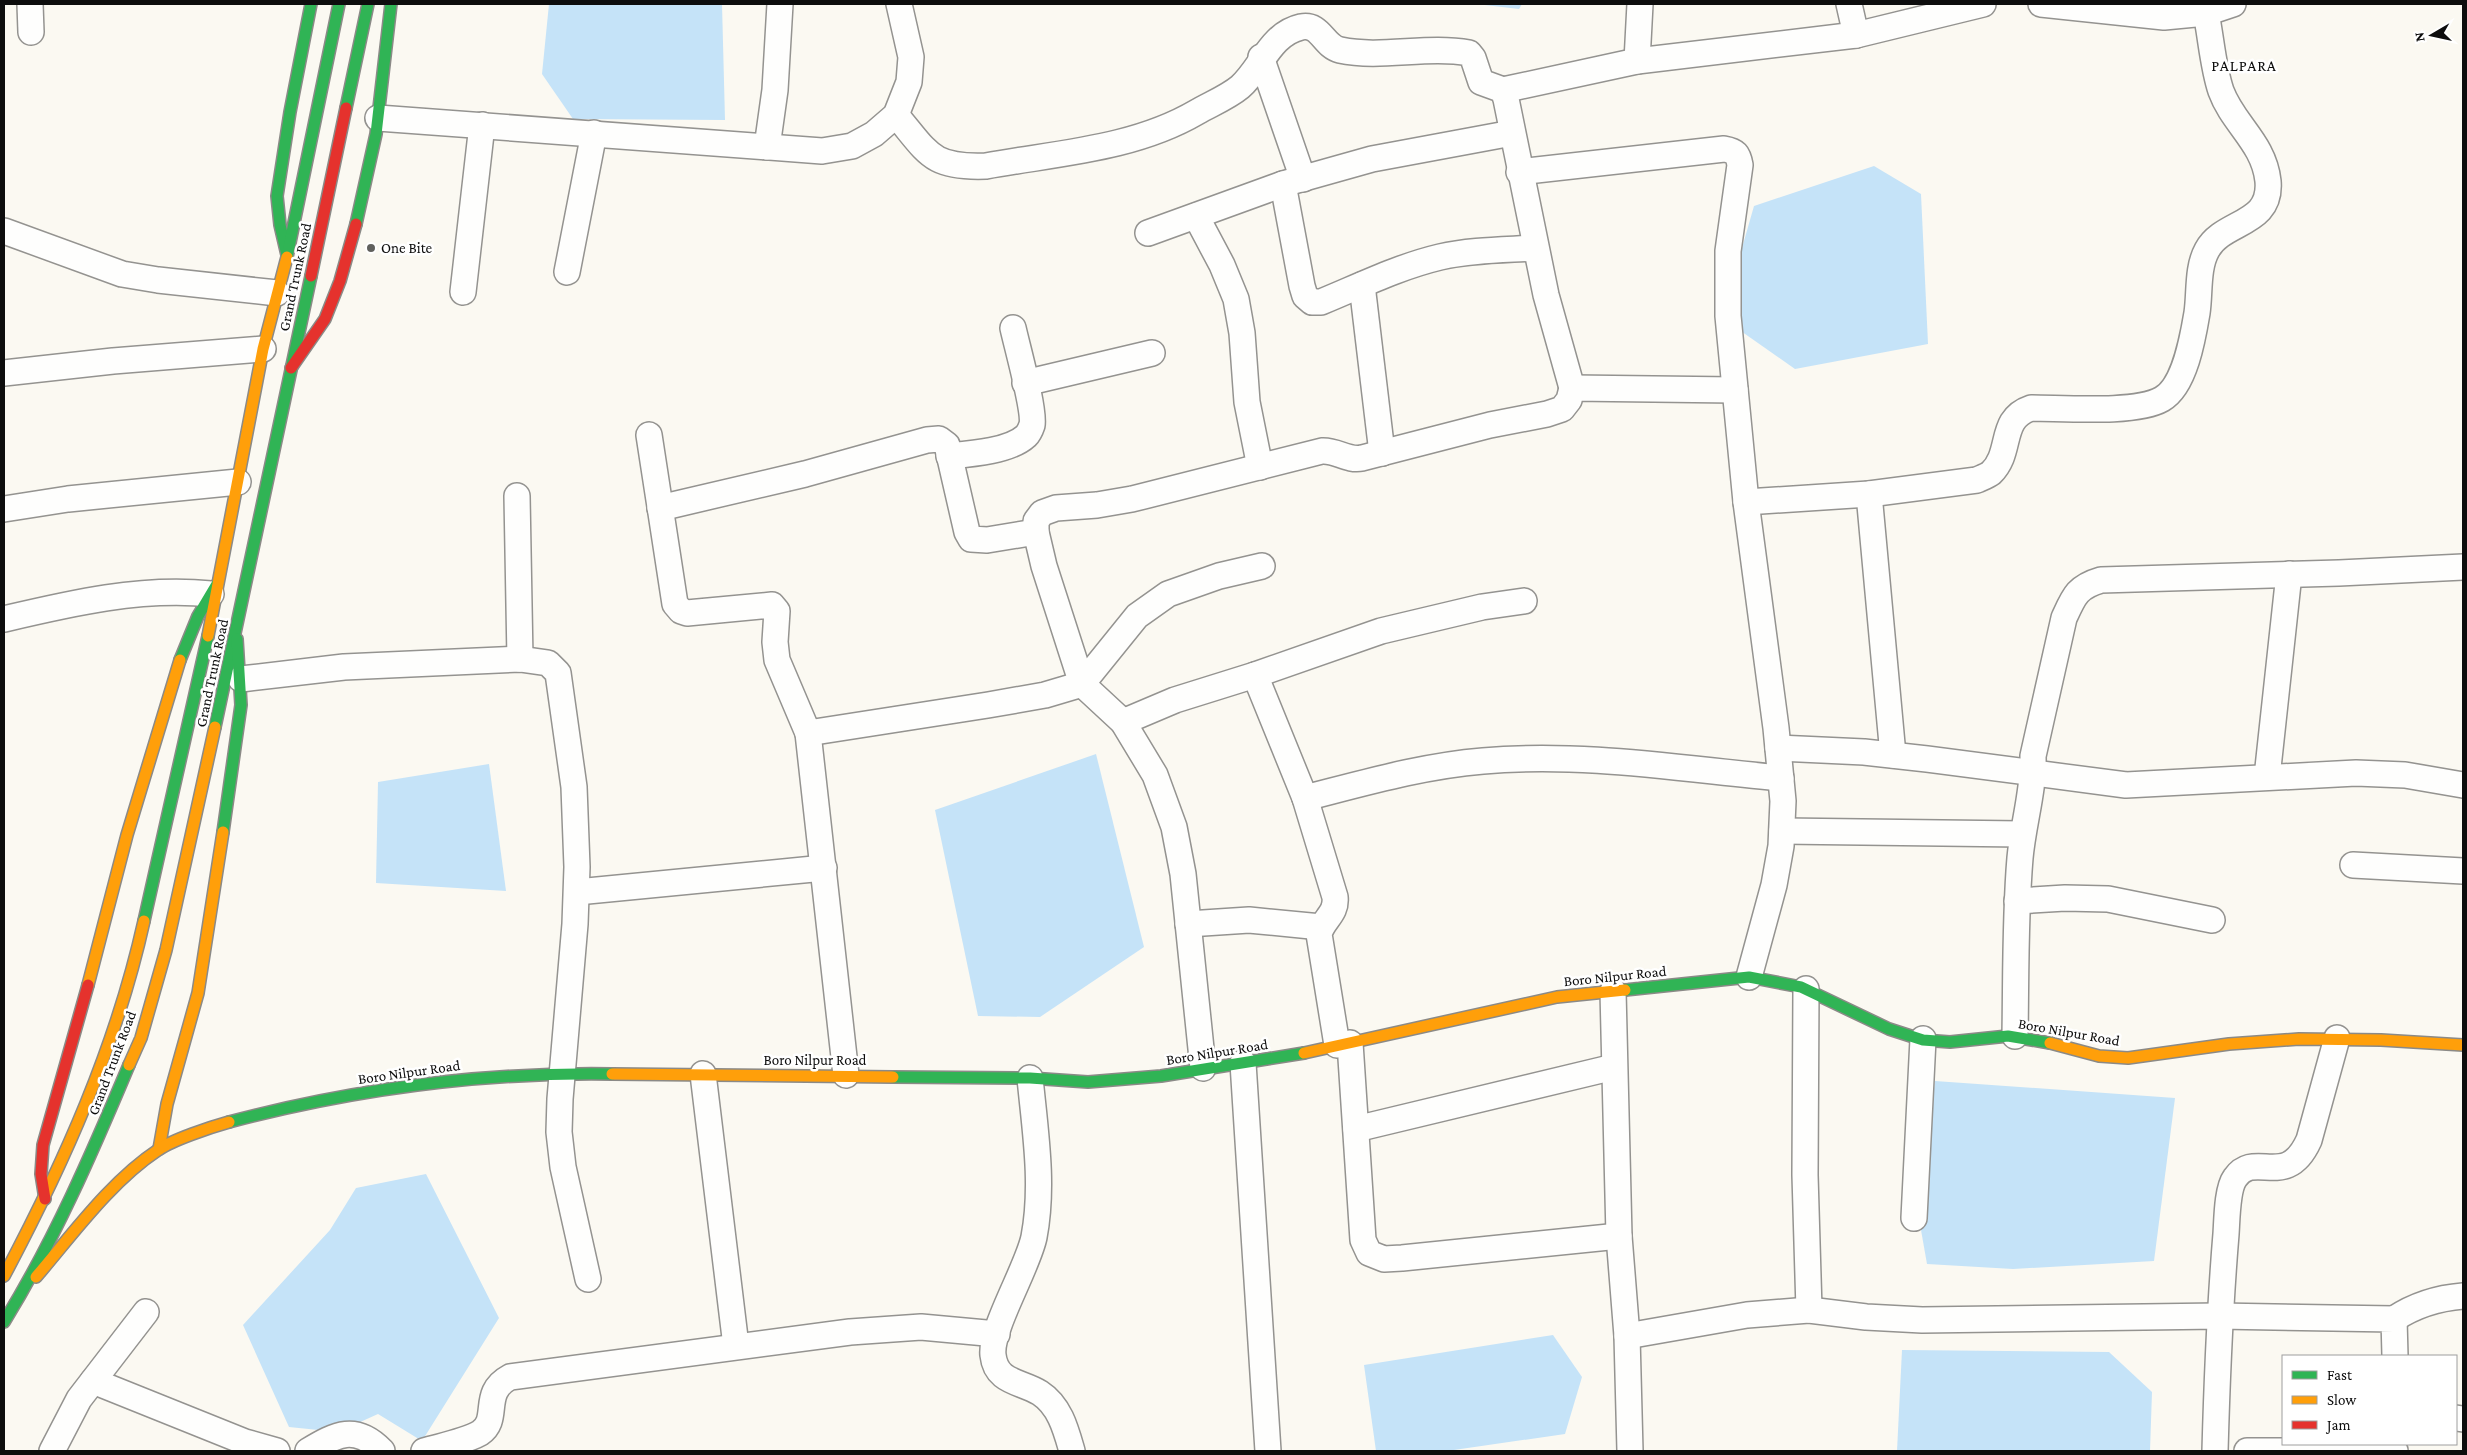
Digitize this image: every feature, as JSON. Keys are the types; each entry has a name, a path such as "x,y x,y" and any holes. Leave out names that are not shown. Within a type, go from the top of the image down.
{"main road":[{"path":"287,255 280,225 277,196 290,112 311,4"},
{"name":"Grand Trunk Road","path":"4,1276 45,1199 95,1081 132,976 238,482 263,349 287,255 339,4"},
{"name":"Grand Trunk Road","path":"4,1322 22,1293 87,1165 141,1038 166,950 236,635 368,4"},
{"path":"291,368 325,318 340,281 356,224 378,118 391,4"},
{"path":"45,1199 41,1174 43,1145 63,1078 127,835 183,650 215,586"},
{"path":"159,1149 167,1104 198,993 241,705 241,678 236,635"},
{"name":"Boro Nilpur Road","path":"22,1293 95,1208 135,1168 159,1149 222,1124 298,1104 455,1080 563,1073 1030,1078 1088,1082 1161,1076 1203,1068 1286,1057 1547,999 1749,977 1806,989 1886,1029 1924,1040 1942,1042 2015,1036 2041,1041 2085,1054 2126,1058 2170,1055 2242,1042 2337,1038 2387,1038 2463,1045"}],"street":[{"path":"30,4 31,32"},
{"path":"767,147 774,90 780,4"},
{"path":"378,118 822,151 852,146 874,134 896,115 909,82 911,58 899,4"},
{"path":"1637,61 1640,4"},
{"path":"1849,4 1856,35"},
{"path":"896,115 926,151 943,163 962,167 986,166 1134,140 1165,129 1239,88 1252,74 1261,58 1274,43 1297,28 1307,26 1316,29 1329,45 1350,52 1469,53 1473,58 1481,82 1503,90 1637,61 1856,35 1940,12 1983,4"},
{"path":"2041,4 2164,17 2206,13 2233,4"},
{"path":"1746,502 1869,494 1977,480 1990,473 2000,458 2011,422 2019,412 2031,408 2143,406 2163,399 2176,384 2188,356 2202,262 2207,249 2216,240 2258,213 2266,200 2268,181 2263,158 2252,136 2232,112 2221,90 2206,13"},
{"path":"1261,58 1293,181 1305,296 1312,302 1321,302 1406,267 1440,257 1535,248"},
{"path":"1203,1068 1183,874 1174,827 1155,775 1123,722 1082,684 1062,630 1036,532 1036,521 1042,513 1056,508 1097,505 1132,499 1322,451 1331,451 1354,459 1562,409 1569,400 1572,388 1535,248 1503,90"},
{"path":"462,292 482,125"},
{"path":"567,272 594,133"},
{"path":"1148,233 1293,181 1372,159 1512,134"},
{"path":"1519,172 1724,149 1733,150 1738,156 1740,165 1728,251 1728,316 1746,502 1778,748 1783,801 1782,832 1774,885 1749,977"},
{"path":"1196,216 1222,265 1236,299 1242,333 1246,402 1260,467"},
{"path":"4,231 122,274 158,280 277,293"},
{"path":"1362,284 1382,453"},
{"path":"949,456 979,454 1003,447 1027,436 1032,425 1013,328"},
{"path":"4,373 113,361 263,349"},
{"path":"1025,383 1152,353"},
{"path":"1572,388 1735,390"},
{"path":"649,435 675,604 681,610 688,613 758,605 772,605 777,611 775,642 777,660 808,733 846,1075"},
{"path":"660,508 806,474 927,440 939,439 946,445 967,532 972,539 987,540 1036,532"},
{"path":"4,509 68,500 238,482"},
{"path":"1869,494 1893,755"},
{"path":"517,496 520,659"},
{"path":"808,733 988,706 1045,695 1082,684 1137,616 1168,594 1219,576 1262,566"},
{"path":"2015,1036 2017,901 2022,834 2033,772 2033,756 2064,618 2073,598 2086,584 2101,580 2463,567"},
{"path":"2267,777 2289,574"},
{"path":"4,619 95,599 215,586"},
{"path":"1123,722 1175,700 1406,624 1482,607 1524,601"},
{"path":"241,678 344,667 520,659 548,663 558,673 574,787 577,892 559,1132 563,1166 588,1279"},
{"path":"1255,675 1305,798 1336,906 1334,913 1321,927 1319,943 1343,1044 1356,1129 1363,1240 1369,1253 1384,1259 1402,1258 1619,1236"},
{"path":"1778,748 1893,755 2126,785 2356,773 2405,775 2463,785"},
{"path":"1305,798 1419,768 1483,760 1600,762 1781,778"},
{"path":"1782,832 2022,834"},
{"path":"2353,865 2463,872"},
{"path":"577,892 824,868"},
{"path":"2017,901 2065,898 2108,899 2212,920"},
{"path":"1188,924 1250,920 1321,927"},
{"path":"1806,989 1805,1175 1809,1310"},
{"path":"1612,991 1619,1236 1626,1336 1630,1451"},
{"path":"2215,1451 2219,1316 2229,1205 2234,1180 2241,1171 2254,1167 2283,1167 2294,1163 2302,1155 2309,1140 2337,1038"},
{"path":"1914,1218 1924,1040"},
{"path":"1243,1063 1268,1451"},
{"path":"1356,1129 1614,1067"},
{"path":"703,1074 736,1346"},
{"path":"1030,1078 1039,1182 1034,1238 997,1334 993,1354 996,1370 1008,1380 1040,1393 1063,1418 1072,1451"},
{"path":"1626,1336 1747,1315 1809,1310 1866,1317 1922,1320 2219,1316 2394,1319 2422,1304 2444,1298 2463,1296"},
{"path":"52,1451 79,1399 146,1312"},
{"path":"2394,1319 2395,1355"},
{"path":"424,1451 481,1432 488,1423 494,1391 500,1383 510,1377 850,1332 921,1327 997,1334"},
{"path":"92,1381 245,1442 277,1451"},
{"path":"308,1451 329,1438 352,1433 368,1438 382,1451"},
{"path":"2247,1451 2395,1448"}],"water":[{"path":"549,4 722,4 725,120 573,119 542,74"},
{"path":"1476,4 1522,4 1519,9"},
{"path":"1874,166 1921,194 1928,344 1795,369 1738,329 1740,255 1754,206"},
{"path":"1096,754 1144,947 1040,1017 978,1016 935,810"},
{"path":"489,764 506,891 376,883 378,782"},
{"path":"1935,1081 2175,1098 2154,1261 2013,1269 1927,1264 1918,1213"},
{"path":"426,1174 499,1318 422,1441 378,1414 338,1432 289,1427 243,1325 330,1230 356,1188"},
{"path":"1553,1335 1582,1377 1565,1434 1447,1451 1376,1451 1364,1365"},
{"path":"1902,1350 2109,1352 2152,1392 2150,1451 1897,1451"}],"traffic: fast":[{"path":"287,255 280,225 277,196 290,112 311,4"},
{"path":"287,257 339,4"},
{"path":"346,108 368,4"},
{"path":"356,224 376,134 391,4"},
{"path":"215,727 311,276"},
{"path":"180,660 198,616 217,584"},
{"path":"144,921 208,636"},
{"path":"223,832 241,705 237,639"},
{"path":"1625,990 1749,977 1801,987 1889,1029 1923,1040 1950,1042 2008,1036 2050,1043"},
{"path":"893,1077 1030,1078 1088,1082 1161,1076 1304,1053"},
{"path":"4,1322 56,1228 129,1065"},
{"path":"229,1122 323,1100 419,1085 515,1076 612,1074"}],"traffic: slow":[{"path":"208,636 263,349 287,257"},
{"path":"88,985 127,835 180,660"},
{"path":"129,1065 141,1038 166,950 215,727"},
{"path":"159,1149 167,1104 198,993 223,832"},
{"path":"4,1276 47,1191 86,1103 119,1014 144,921"},
{"path":"1304,1053 1557,997 1625,990"},
{"path":"2050,1043 2099,1056 2128,1058 2229,1044 2299,1039 2381,1040 2463,1045"},
{"path":"612,1074 893,1077"},
{"path":"36,1277 93,1209 124,1177 141,1163 172,1142 229,1122"}],"traffic: jam":[{"path":"311,276 346,108"},
{"path":"291,368 325,319 340,281 356,224"},
{"path":"45,1199 41,1174 43,1145 88,985"}],"place":[{"name":"One Bite","path":"371,248"}],"district":[{"name":"PALPARA","path":"2244,65"}]}
